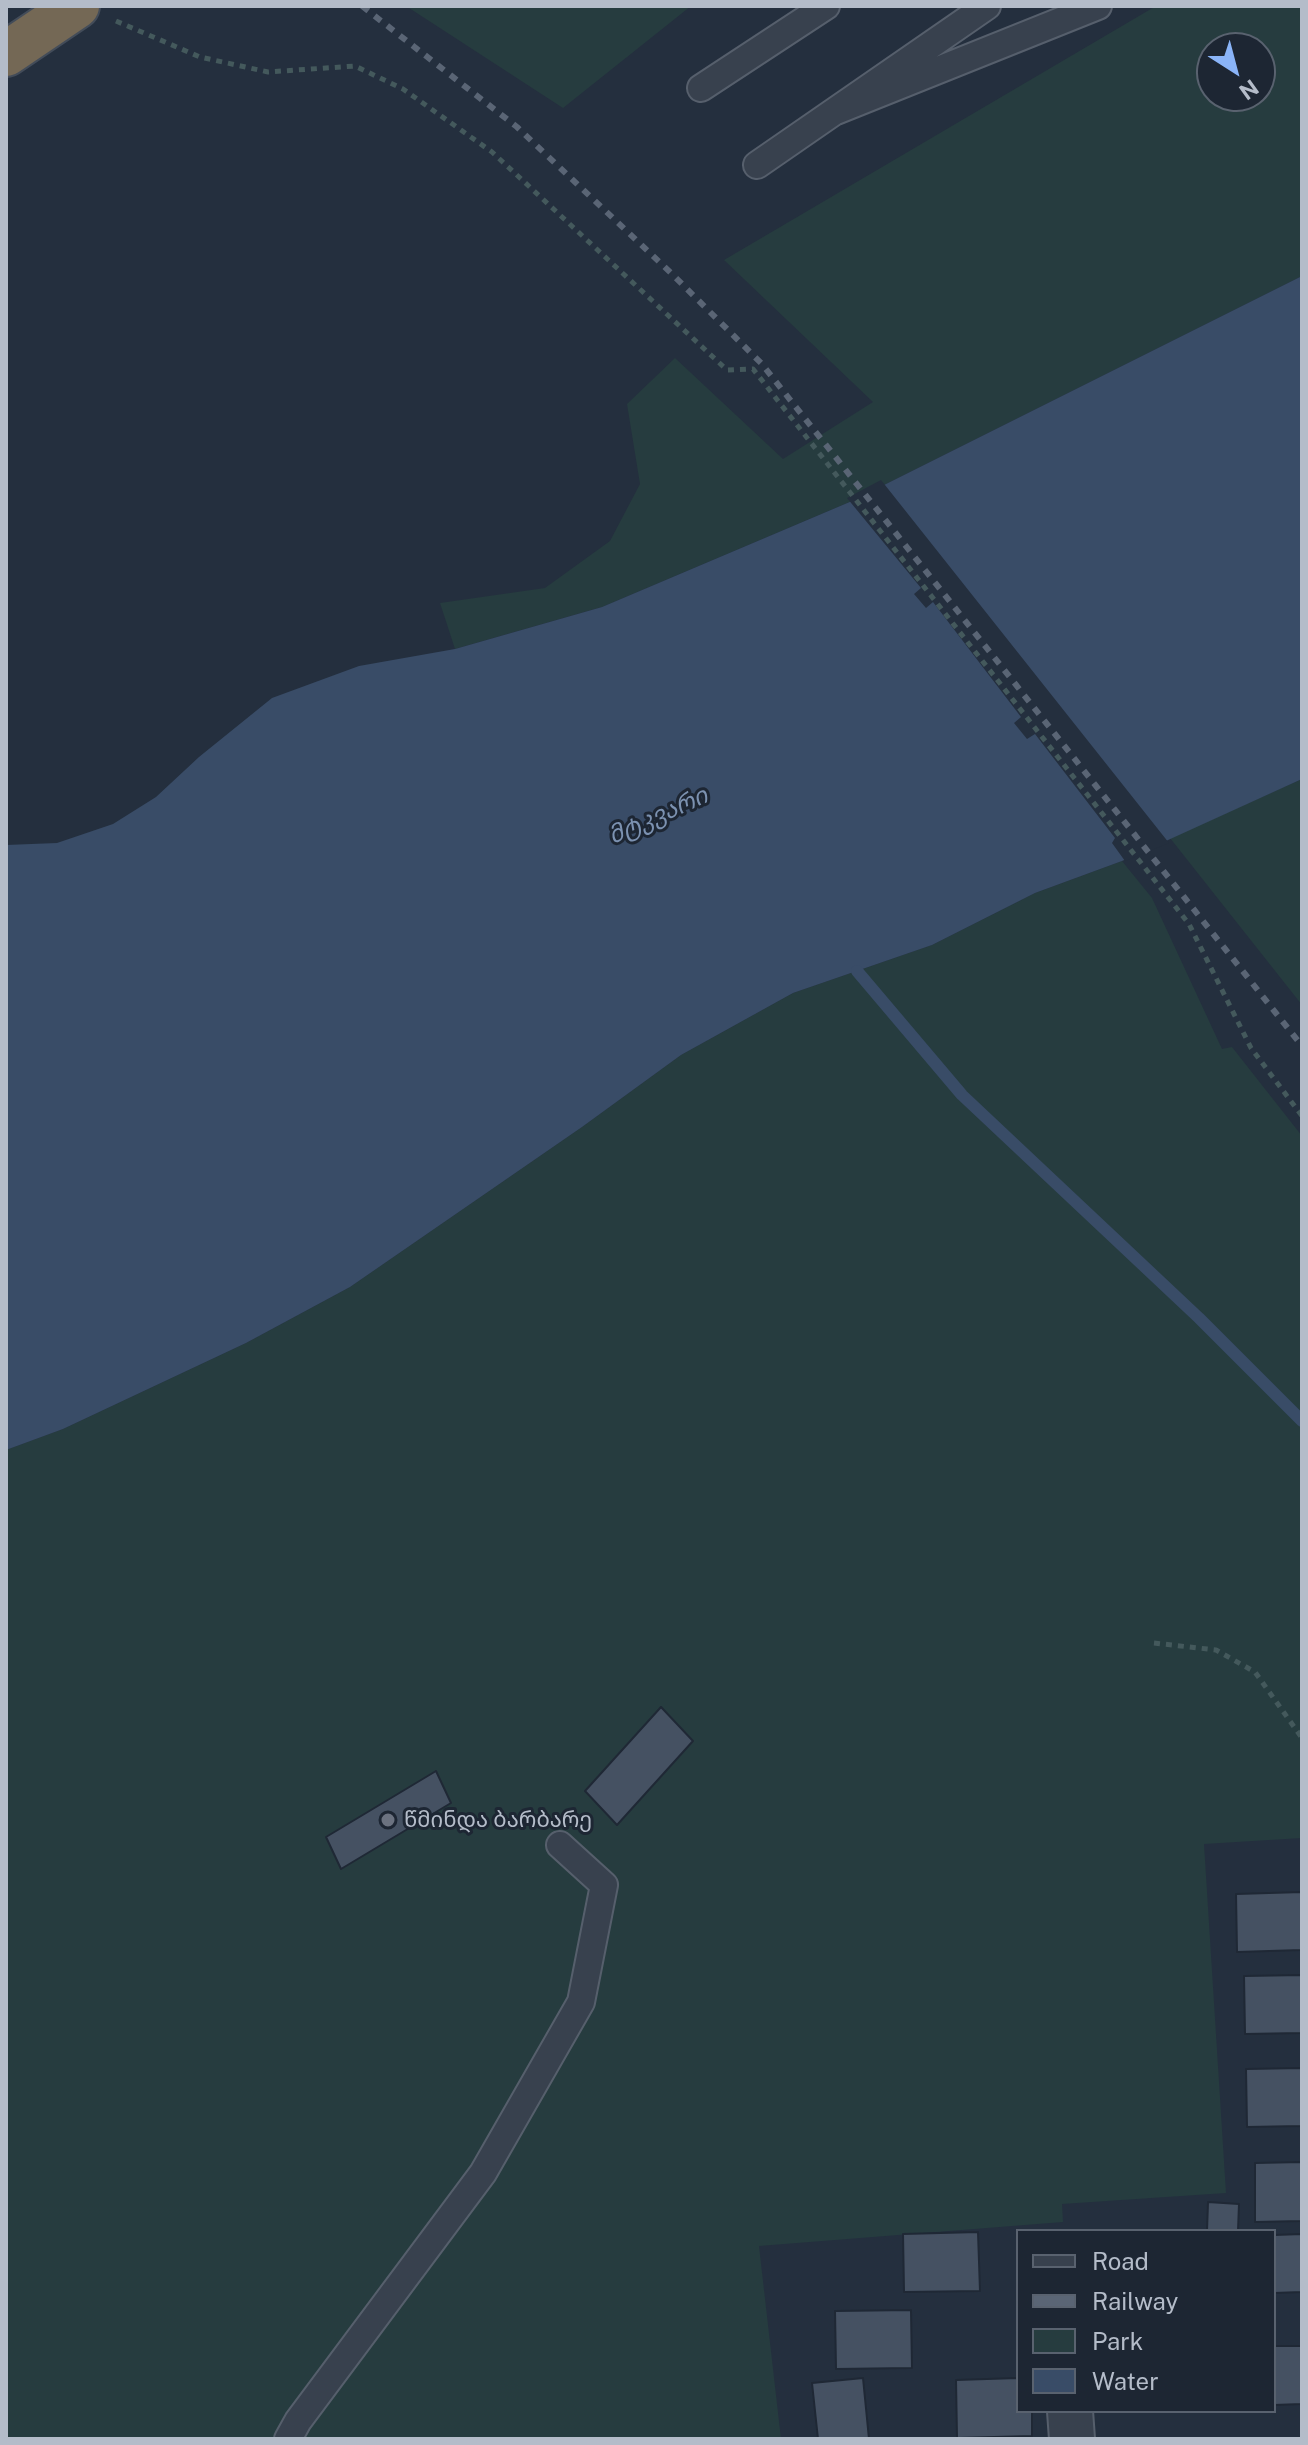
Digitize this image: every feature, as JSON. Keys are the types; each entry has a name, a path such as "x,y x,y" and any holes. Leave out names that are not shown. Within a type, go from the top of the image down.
{"highway":[{"path":"6,54 91,11"}],"street":[{"path":"1070,2413 1072,2439"}],"lane":[{"path":"783,34 808,6"},
{"path":"701,88 826,6"},
{"path":"757,165 987,6"},
{"path":"836,111 1098,6"},
{"path":"288,2439 298,2421 483,2173 581,2002 604,1885 560,1845"}],"path":[{"path":"91,11 200,57 268,72 355,66 403,89 492,152 727,370 753,369 1189,924 1251,1048 1302,1116"},
{"path":"1154,1643 1216,1650 1255,1672 1302,1738"}],"green space":[{"path":"406,6 691,6 563,108"},
{"path":"1156,6 1302,6 1302,276 852,501 602,607 455,649 440,603 545,588 610,541 640,484 627,404 675,358 783,459 873,402 724,260"},
{"path":"1302,779 1302,1005 1170,838"},
{"path":"1122,861 1152,898 1222,1049 1232,1047 1302,1136 1302,1838 1204,1844 1226,2193 1062,2204 1063,2222 759,2246 781,2439 6,2439 6,1450 63,1429 246,1343 350,1287 681,1055 793,993 932,945 1035,893"}],"water":[{"name":"მტკვარი","path":"1302,276 1302,779 1122,861 1035,893 932,945 793,993 681,1055 350,1287 246,1343 63,1429 6,1450 6,845 57,843 113,824 156,797 199,757 272,698 359,666 455,649 602,607 852,501"}],"pier":[{"path":"881,480 1169,843 1125,861 1112,843 1115,838 1035,734 1027,739 1014,723 1021,717 933,602 926,608 914,594 921,588 847,498"}],"building":[{"path":"661,1707 693,1741 617,1825 585,1791"},
{"name":"წმინდა ბარბარე","path":"436,1771 451,1803 341,1869 326,1837"},
{"path":"1302,1892 1302,1950 1237,1952 1236,1894"},
{"path":"1302,1975 1302,2033 1245,2034 1244,1976"},
{"path":"1302,2068 1302,2126 1247,2127 1246,2069"},
{"path":"1302,2162 1302,2221 1255,2222 1255,2163"},
{"path":"1208,2202 1239,2204 1238,2229 1207,2229"},
{"path":"978,2232 980,2291 904,2292 903,2234"},
{"path":"1302,2234 1302,2292 1276,2293 1276,2235"},
{"path":"911,2310 912,2368 836,2369 835,2311"},
{"path":"1276,2346 1302,2346 1302,2404 1276,2405"},
{"path":"863,2378 869,2439 818,2439 812,2383"},
{"path":"1016,2378 1016,2413 1032,2413 1032,2436 957,2438 956,2380"}],"waterway":[{"path":"857,971 962,1095 1199,1318 1302,1421"}],"railway":[{"path":"362,6 517,127 761,363 1302,1046"}],"place":[{"name":"წმინდა ბარბარე","path":"388,1820"}]}
